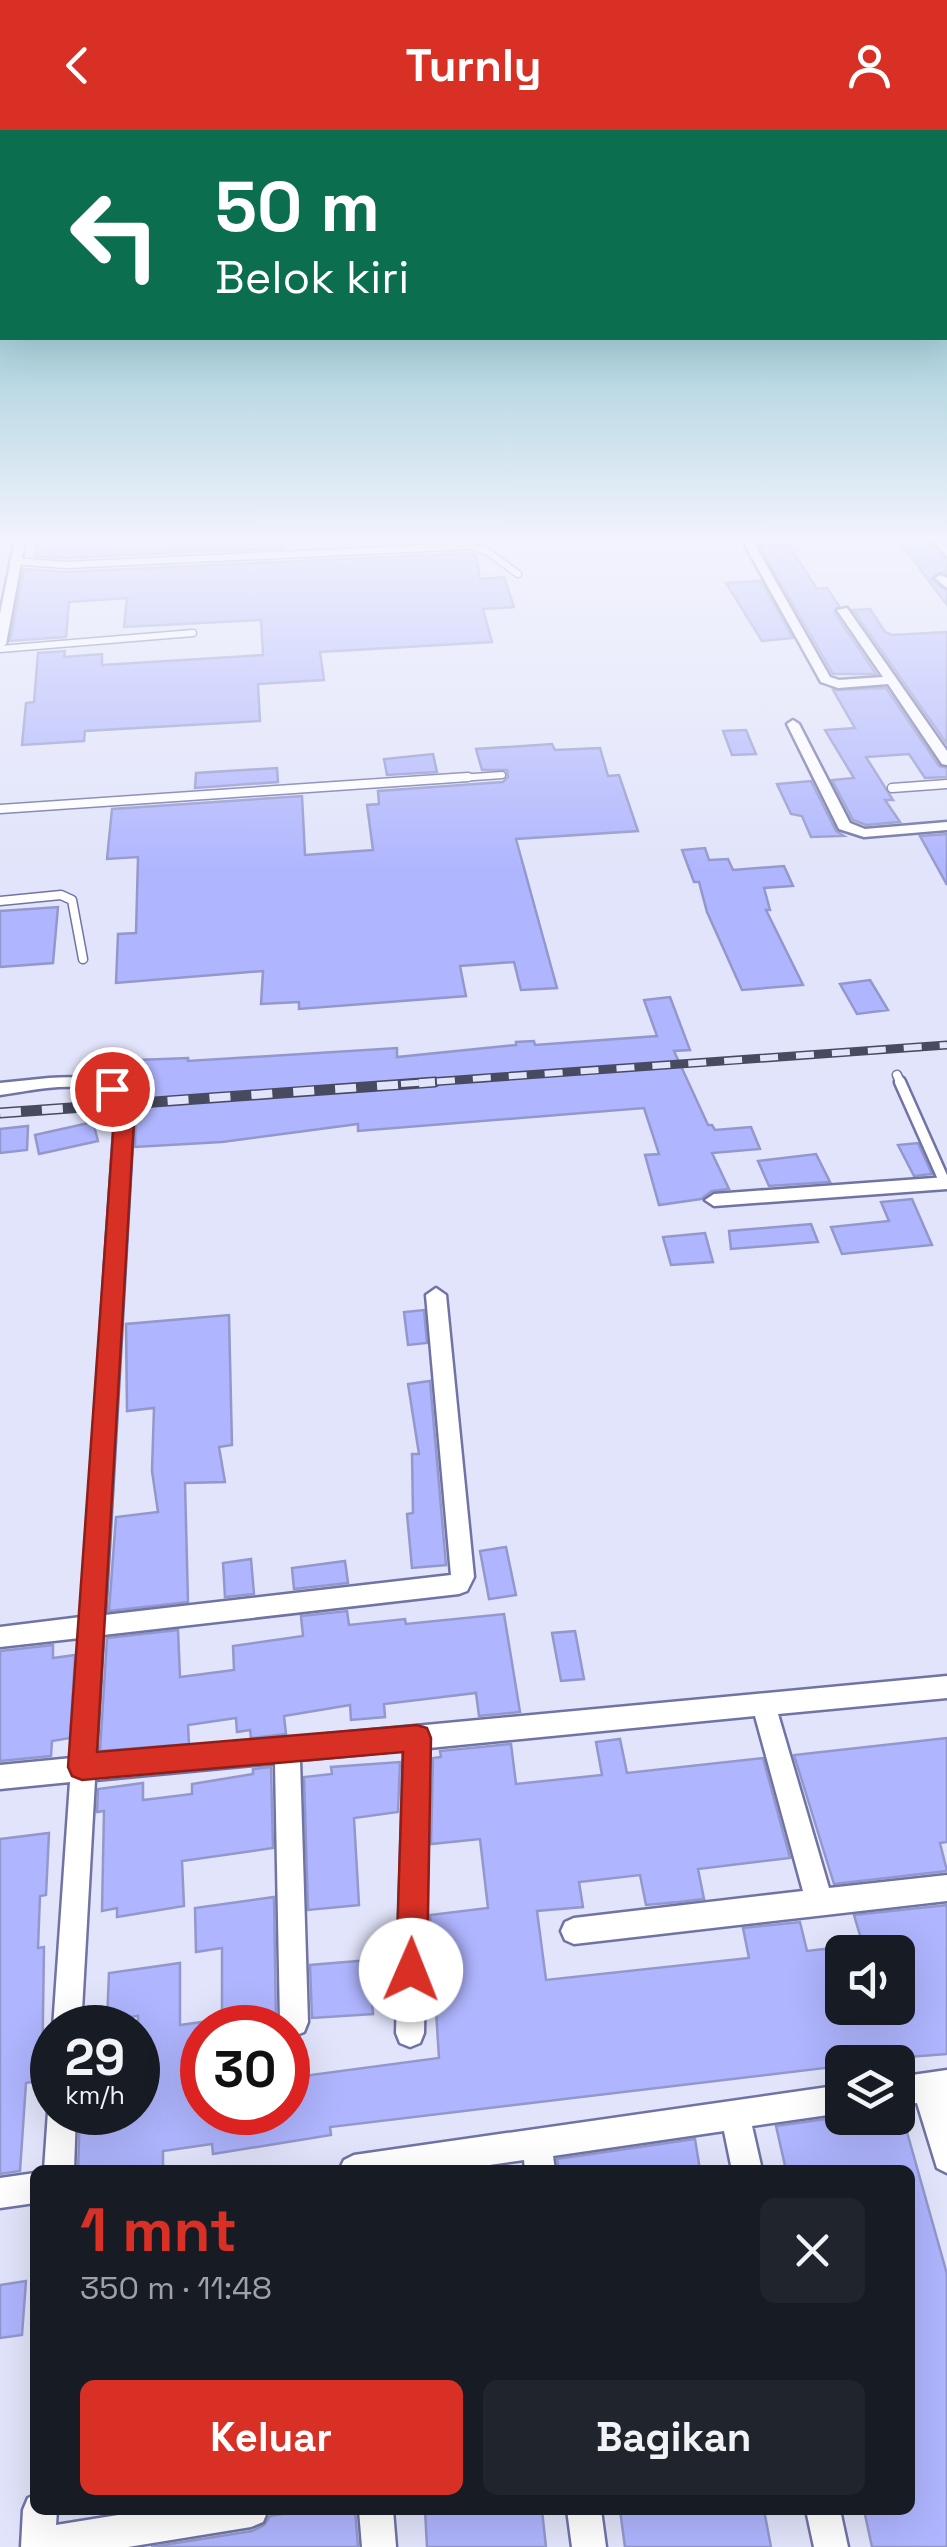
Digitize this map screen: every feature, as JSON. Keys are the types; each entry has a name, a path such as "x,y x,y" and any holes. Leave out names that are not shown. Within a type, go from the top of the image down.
{"street":[{"path":"809,649 826,679 838,684 894,680"},
{"path":"871,649 947,761"},
{"path":"792,724 844,826 864,833 947,826"},
{"path":"0,1089 98,1084 121,1094 125,1104 68,2005"},
{"path":"714,1200 946,1183"},
{"path":"0,1637 460,1584 463,1577 436,1294"},
{"path":"0,1777 947,1687"},
{"path":"764,1706 820,1904"},
{"path":"410,2033 417,1738"},
{"path":"287,1749 294,2005"},
{"path":"574,1931 947,1888"},
{"path":"937,2085 947,2158"},
{"path":"420,2165 538,2156 735,2114 825,2101"},
{"path":"735,2114 747,2165"},
{"path":"59,2165 61,2135"},
{"path":"0,2193 30,2189"},
{"path":"40,2515 38,2546 221,2515"},
{"path":"376,2515 379,2547"},
{"path":"585,2515 588,2547"},
{"path":"824,2515 831,2547"}],"lane":[{"path":"0,809 502,775"},
{"path":"892,788 947,784"},
{"path":"0,901 61,895 72,900 83,959"},
{"path":"897,1074 946,1183"}],"building":[{"path":"263,649 375,649 320,652 324,680 258,684 260,721 85,731 84,741 22,745 26,703 34,702 38,653 65,651 64,657 102,654 102,665 263,655"},
{"path":"819,649 859,649 876,674 833,674"},
{"path":"880,649 947,649 947,744"},
{"path":"886,688 939,766 947,768 947,777 925,778 909,754 866,757 893,800 885,800 900,822 866,825 853,820 832,780 854,778 825,730 855,728 833,690"},
{"path":"746,730 756,754 732,755 723,731"},
{"path":"552,744 555,750 600,748 608,776 619,775 638,831 516,839 557,988 521,990 514,962 460,966 466,996 299,1009 299,1002 261,1004 263,971 116,983 118,934 136,933 138,857 107,859 112,809 302,796 305,855 373,850 367,805 379,804 378,791 503,782 508,777 507,770 482,770 476,749"},
{"path":"433,754 437,772 387,775 384,759"},
{"path":"277,768 278,782 195,788 196,773"},
{"path":"811,781 836,831 844,836 811,837 802,816 791,814 777,784"},
{"path":"947,834 947,885 920,836"},
{"path":"705,848 709,860 728,859 733,870 784,866 793,886 764,888 770,910 766,910 803,985 742,990 707,912 699,882 694,882 682,850"},
{"path":"58,907 53,963 0,967 0,911"},
{"path":"870,980 888,1010 857,1014 840,984"},
{"path":"670,997 690,1050 674,1051 708,1125 715,1130 751,1127 760,1149 712,1153 729,1189 712,1191 701,1199 659,1205 645,1155 659,1154 644,1108 358,1131 358,1124 222,1142 135,1147 137,1060 188,1061 397,1048 397,1057 516,1042 534,1041 535,1045 657,1036 644,1000"},
{"path":"93,1122 98,1141 39,1154 35,1135"},
{"path":"28,1126 27,1150 0,1153 0,1129"},
{"path":"918,1143 932,1174 914,1176 898,1145"},
{"path":"816,1154 830,1182 769,1186 758,1161"},
{"path":"912,1199 932,1245 842,1254 831,1227 889,1221 881,1202"},
{"path":"811,1224 818,1242 731,1249 729,1231"},
{"path":"705,1233 713,1262 671,1265 663,1237"},
{"path":"424,1310 427,1343 408,1345 404,1312"},
{"path":"229,1315 232,1445 219,1447 225,1482 185,1483 188,1602 109,1611 116,1517 158,1512 152,1471 154,1408 127,1411 126,1324"},
{"path":"430,1381 446,1565 412,1568 407,1514 413,1513 412,1454 419,1454 408,1384"},
{"path":"506,1547 516,1595 489,1599 480,1551"},
{"path":"251,1559 254,1594 225,1597 223,1563"},
{"path":"345,1561 348,1583 294,1589 292,1568"},
{"path":"347,1611 349,1625 405,1619 406,1624 504,1614 520,1712 479,1716 476,1693 384,1704 385,1717 351,1720 350,1705 284,1716 286,1734 251,1738 250,1730 237,1732 236,1718 188,1725 189,1744 100,1751 107,1638 178,1630 180,1677 234,1670 233,1646 303,1636 301,1616"},
{"path":"575,1631 584,1679 561,1681 552,1633"},
{"path":"53,1645 53,1658 75,1655 70,1738 52,1741 51,1756 0,1761 0,1651"},
{"path":"947,1738 947,1842 940,1843 947,1871 834,1884 794,1755"},
{"path":"620,1739 627,1773 763,1758 790,1858 698,1869 704,1899 679,1902 646,1905 640,1875 579,1882 583,1907 537,1911 546,1980 749,1958 743,1928 800,1922 807,1951 825,1949 825,2025 915,2025 915,1935 860,1935 854,1915 947,1905 947,2054 915,2056 915,2045 825,2045 825,2068 330,2127 331,2135 213,2154 212,2144 163,2151 163,2165 78,2165 79,2135 160,2135 160,2005 108,2005 109,1973 180,1963 180,2135 310,2135 310,2075 439,2058 430,1915 488,1908 480,1839 431,1844 433,1758 441,1757 440,1751 511,1744 516,1784 602,1775 596,1742"},
{"path":"400,1762 398,1812 354,1818 359,1905 308,1910 304,1777 332,1774 331,1767"},
{"path":"271,1767 273,1848 182,1861 184,1906 117,1917 117,1908 102,1911 104,1811 97,1812 98,1789 143,1783 143,1800 192,1794 192,1784 253,1774 253,1769"},
{"path":"49,1833 38,1948 44,1947 43,2005 30,2005 30,2082 26,2083 20,2171 0,2174 0,1839"},
{"path":"274,1897 276,2005 222,2005 222,1948 196,1952 195,1908"},
{"path":"369,1960 373,2014 312,2018 310,1965"},
{"path":"825,2119 825,2135 908,2135 947,2274 947,2547 872,2547 865,2515 915,2515 915,2165 785,2165 776,2126"},
{"path":"695,2139 699,2165 558,2165 557,2159"},
{"path":"26,2281 22,2335 0,2338 0,2285"},
{"path":"355,2515 358,2547 151,2547 252,2531 264,2525 270,2516"},
{"path":"425,2515 543,2515 546,2547 427,2547"},
{"path":"621,2515 765,2515 771,2547 625,2547"}],"railway":[{"path":"401,1084 947,1045"},
{"path":"0,1113 435,1082"}],"route":[{"path":"112,1089 121,1094 125,1104 82,1767 417,1738 411,1970"}]}
